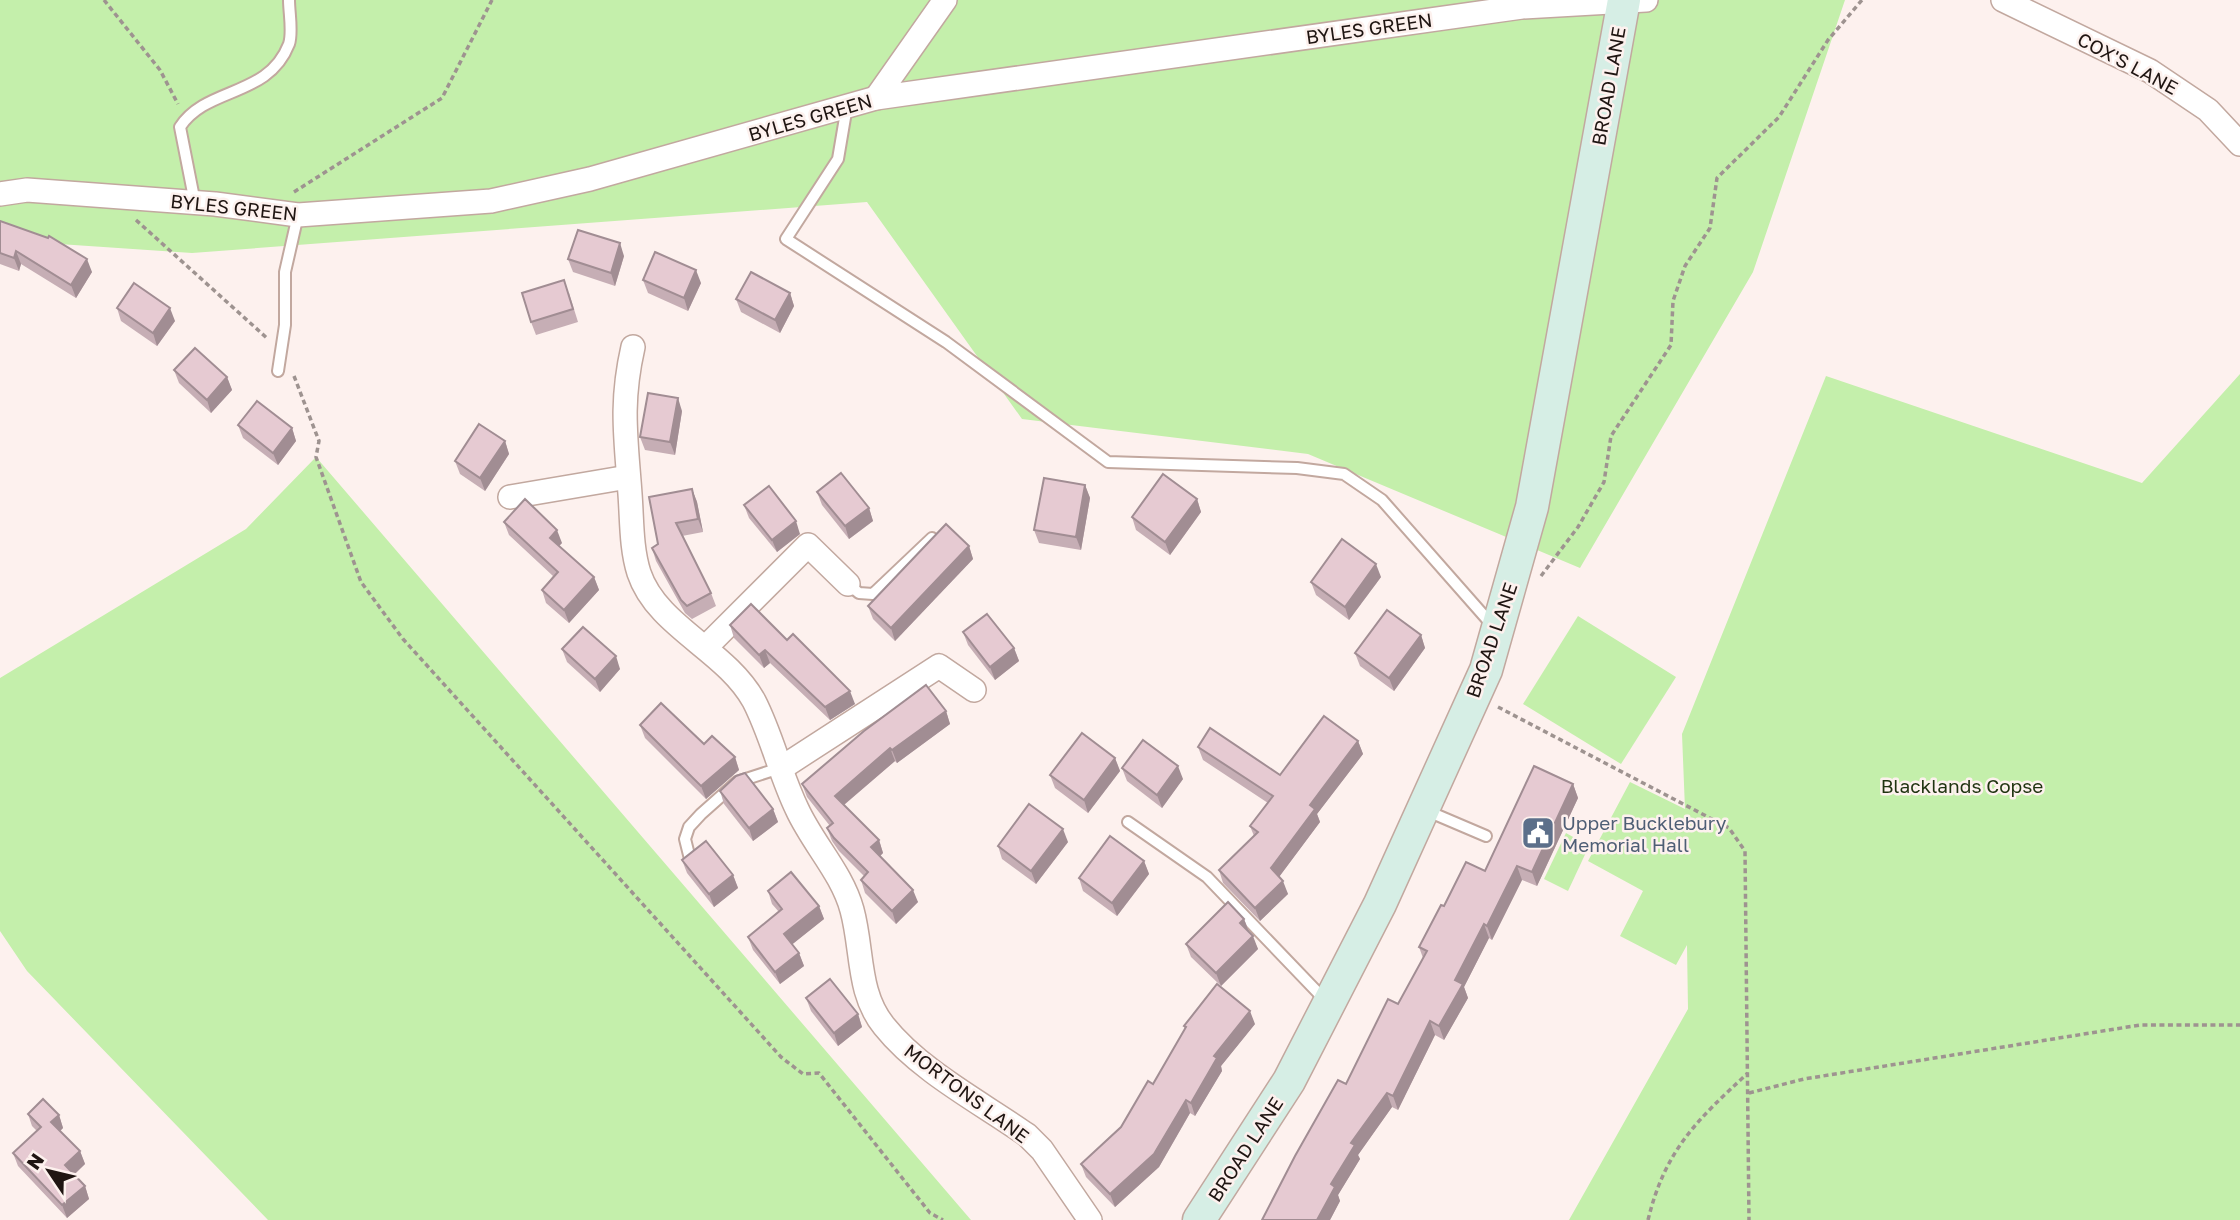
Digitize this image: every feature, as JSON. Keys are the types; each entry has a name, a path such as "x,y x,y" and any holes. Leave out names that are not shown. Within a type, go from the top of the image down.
{"street":[{"path":"876,98 945,0"},
{"name":"COX'S LANE","path":"2003,0 2150,71 2208,110 2240,144"},
{"name":"BYLES GREEN","path":"0,194 27,190 195,203 298,215 491,201 590,179 876,98 1522,7 1631,1"},
{"name":"BROAD LANE","path":"1199,1220 1289,1081 1380,904 1474,694 1497,631 1532,507 1631,1"},
{"name":"MORTONS LANE","path":"633,347 623,407 633,540 643,585 665,613 725,664 753,700 783,767 797,809 842,882 853,911 865,987 872,1007 883,1025 916,1057 1034,1142 1090,1220"},
{"path":"510,497 628,477"},
{"path":"706,646 808,545 848,584"},
{"path":"783,767 939,666 974,690"}],"lane":[{"path":"195,203 180,127 191,111 247,87 273,71 290,42 289,0"},
{"path":"847,106 838,159 786,239 946,342 1108,462 1284,467 1344,474 1382,500 1497,631"},
{"path":"278,371 285,325 285,272 298,215"},
{"path":"848,584 859,593 873,594 932,538"},
{"path":"690,859 685,839 689,827 701,814 737,782 783,767"},
{"path":"1423,809 1486,836"},
{"path":"1128,822 1207,877 1328,1003"}],"path":[{"path":"104,0 160,70 178,106 180,127"},
{"path":"264,211 442,98 492,0"},
{"path":"1539,578 1584,516 1604,482 1611,436 1671,345 1673,301 1685,266 1710,228 1717,178 1779,117 1828,40 1862,0"},
{"path":"110,197 281,351 319,441 316,457 361,582 403,639 781,1057 803,1074 819,1073 912,1193 930,1213 943,1220"},
{"path":"1474,694 1729,828 1745,851 1749,1220"},
{"path":"1749,1093 1817,1077 2140,1025 2240,1025"},
{"path":"1648,1220 1653,1198 1682,1138 1748,1073"}],"green space":[{"path":"0,0 1845,0 1753,272 1580,568 1308,454 1022,419 867,202 192,253 0,240"},
{"name":"Blacklands Copse","path":"2240,374 2240,1220 1569,1220 1688,1009 1687,945 1676,965 1620,936 1643,891 1588,861 1630,782 1685,809 1682,734 1826,376 2142,483"},
{"path":"316,457 971,1220 268,1220 27,971 0,931 0,678 246,529"},
{"path":"1578,616 1676,677 1621,764 1523,704"},
{"path":"1566,833 1589,846 1568,891 1544,879"}],"building":[{"path":"0,221 48,238 49,236 87,259 71,285 16,251 14,258 0,253"},
{"path":"578,230 620,243 611,273 568,259"},
{"path":"655,252 696,270 684,298 643,280"},
{"path":"751,272 790,293 775,320 736,299"},
{"path":"564,280 573,309 531,322 522,293"},
{"path":"134,283 170,308 153,333 117,308"},
{"path":"195,348 227,377 207,400 174,370"},
{"path":"648,393 678,398 670,442 640,437"},
{"path":"257,401 292,428 273,453 238,425"},
{"path":"479,424 505,441 480,478 455,461"},
{"path":"841,473 869,508 845,526 817,492"},
{"path":"1163,474 1197,499 1165,542 1132,517"},
{"path":"1044,478 1085,485 1076,537 1034,530"},
{"path":"769,486 796,521 772,540 744,505"},
{"path":"692,489 698,519 676,523 711,593 687,606 652,548 658,544 649,497"},
{"path":"525,499 557,530 550,538 594,577 564,610 542,590 558,572 504,522"},
{"path":"946,524 969,546 891,628 868,606"},
{"path":"1342,539 1376,564 1345,607 1311,582"},
{"path":"751,604 787,640 793,634 850,691 825,707 765,650 759,655 730,625"},
{"path":"1387,610 1421,635 1389,678 1355,653"},
{"path":"987,614 1014,648 990,667 963,632"},
{"path":"583,627 616,656 595,679 562,649"},
{"path":"926,685 946,711 892,750 890,748 835,796 879,840 871,847 913,890 892,911 861,880 868,872 834,838 827,828 833,823 802,784 864,731"},
{"path":"661,703 704,744 712,736 735,757 701,786 640,725"},
{"path":"1324,716 1358,741 1310,805 1315,809 1271,868 1283,881 1255,908 1219,870 1258,832 1250,826 1273,796 1198,747 1210,728 1280,775"},
{"path":"1082,733 1115,758 1084,800 1050,775"},
{"path":"1143,740 1178,766 1157,795 1122,768"},
{"path":"1534,766 1573,784 1532,872 1517,866 1487,926 1484,924 1455,980 1463,984 1439,1026 1430,1021 1393,1096 1387,1093 1351,1143 1355,1145 1331,1184 1335,1187 1317,1220 1262,1220 1338,1080 1346,1084 1388,999 1398,1004 1427,951 1419,947 1466,862 1485,871"},
{"path":"745,773 773,809 749,828 720,791 736,776"},
{"path":"1029,804 1063,829 1031,871 998,846"},
{"path":"1110,836 1144,861 1112,903 1079,878"},
{"path":"706,841 733,875 709,894 682,860"},
{"path":"791,872 819,906 784,934 799,953 775,972 748,937 782,909 768,891"},
{"path":"1228,902 1244,919 1240,923 1253,936 1216,973 1186,944"},
{"path":"830,979 858,1014 834,1033 806,998"},
{"path":"1217,984 1250,1011 1214,1056 1217,1058 1191,1103 1186,1100 1154,1154 1110,1194 1081,1164 1121,1127 1148,1081 1153,1084 1186,1027 1184,1026"},
{"path":"43,1099 59,1115 51,1122 80,1151 65,1165 85,1186 62,1205 13,1153 41,1127 28,1114"}],"place":[{"name":"Upper Bucklebury Memorial Hall","path":"1538,833"}]}
